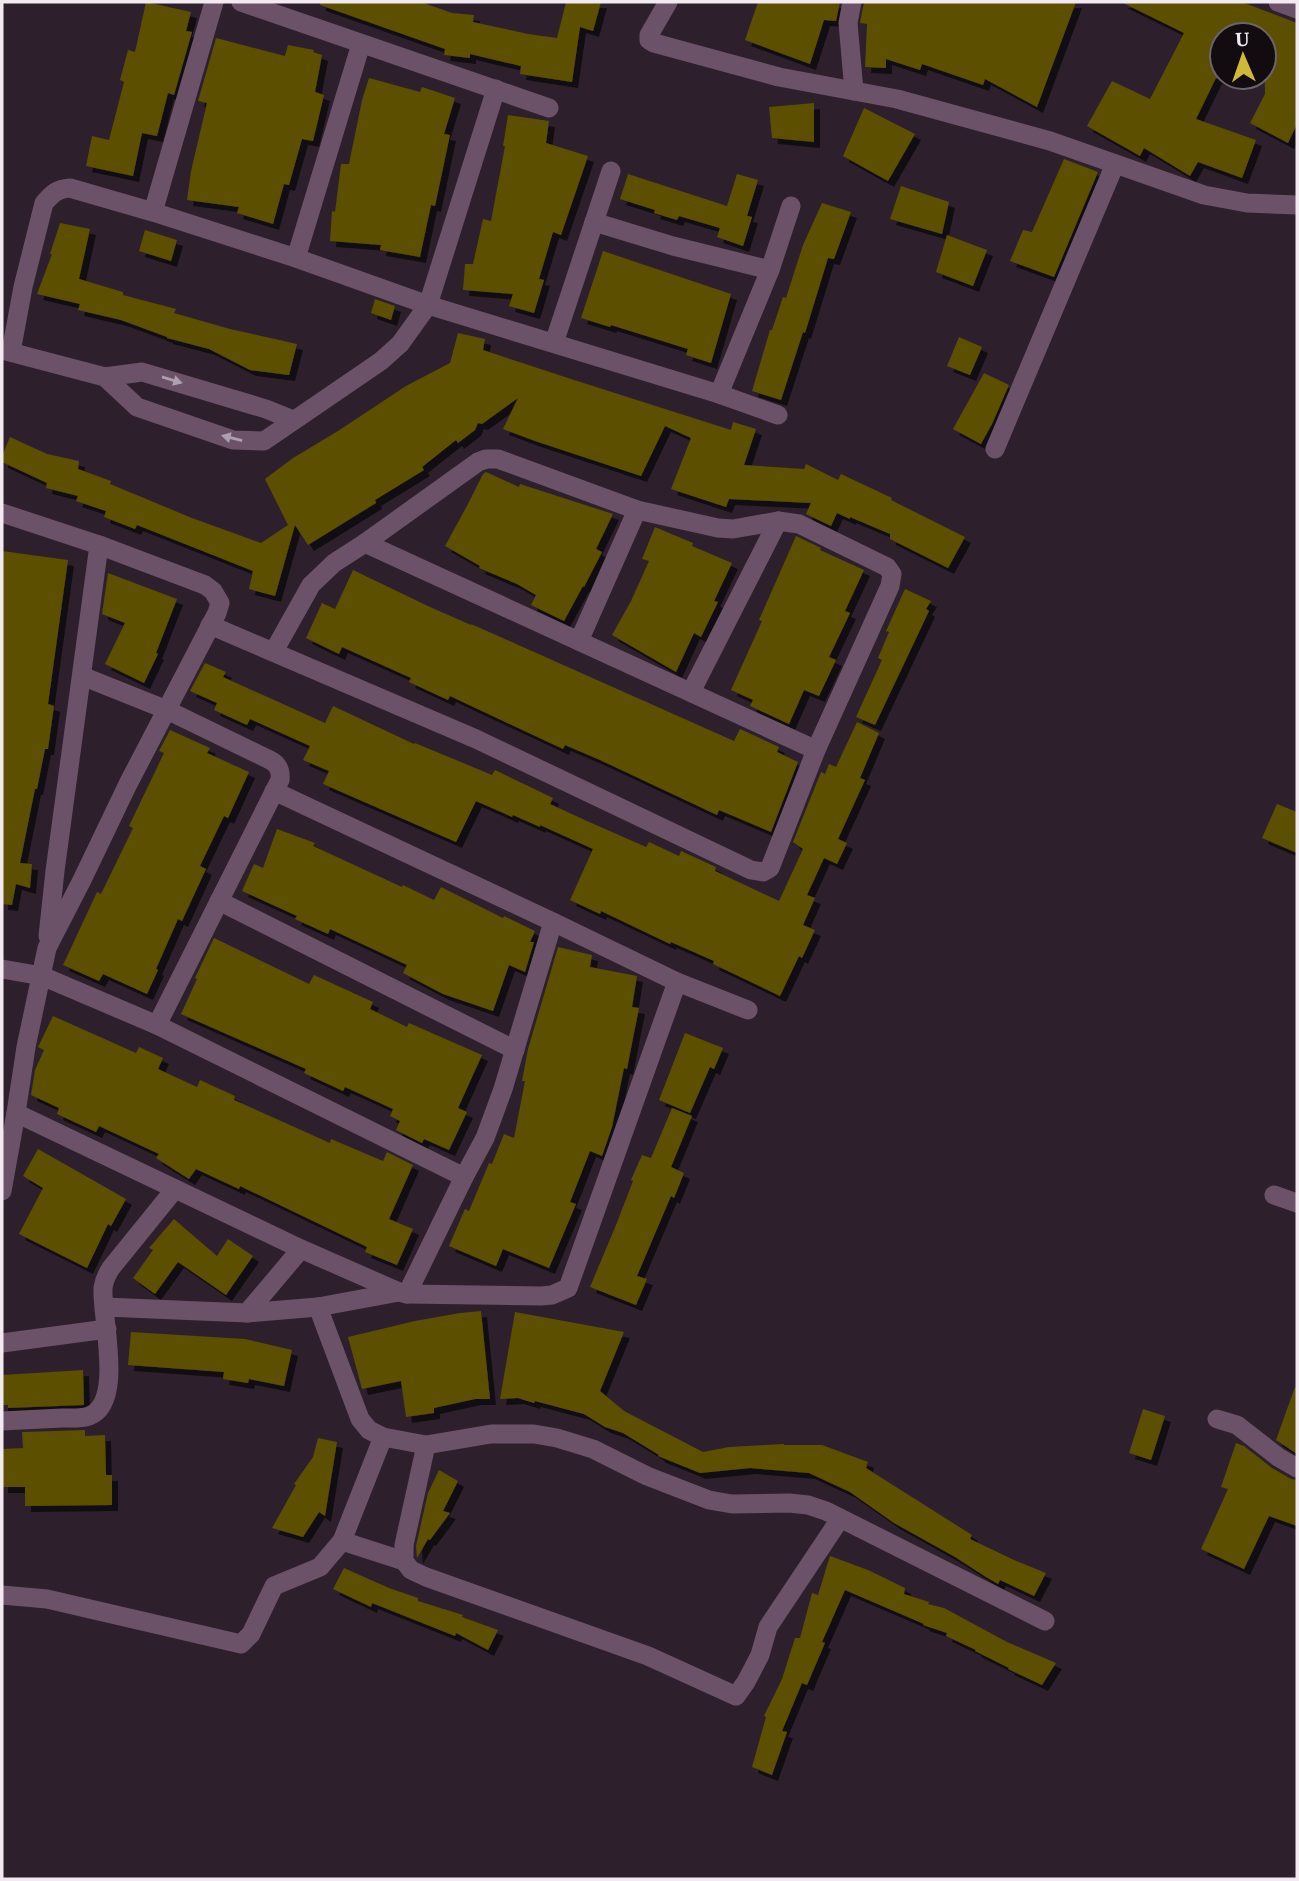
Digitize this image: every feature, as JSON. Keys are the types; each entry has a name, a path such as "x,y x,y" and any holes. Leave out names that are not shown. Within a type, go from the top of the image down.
{"street":[{"path":"153,212 214,2"},
{"path":"241,2 549,108"},
{"path":"668,2 649,35 649,40 654,43 779,77 897,99 1050,141 1204,195 1247,203 1297,205"},
{"path":"852,2 848,23 854,91"},
{"path":"1278,2 1297,9"},
{"path":"296,258 361,44"},
{"path":"105,377 137,407 233,440 264,441 382,361 400,344 428,304 496,89"},
{"path":"995,449 1115,164"},
{"path":"555,343 611,171"},
{"path":"293,420 266,408 142,372 105,377 6,351 44,203 51,195 58,189 70,188 153,212 428,304 719,394 778,415"},
{"path":"719,394 770,270 791,206"},
{"path":"594,222 673,246 770,270"},
{"path":"210,625 476,739 757,872 770,868 817,750 890,586 892,574 887,567 799,524 778,521 733,529 718,528 637,510 498,459 486,459 334,563 311,585 274,651"},
{"path":"579,641 637,510"},
{"path":"2,513 99,545 205,585 213,590 220,603 47,948"},
{"path":"691,692 778,521"},
{"path":"365,543 817,750"},
{"path":"2,1191 26,1046 47,948 99,545"},
{"path":"82,676 167,710 276,763 280,776 157,1025"},
{"path":"274,791 677,982 748,1010"},
{"path":"219,901 516,1050"},
{"path":"403,1293 485,1138 516,1050 553,922"},
{"path":"2,969 42,976 157,1025 464,1177"},
{"path":"105,1307 247,1313 318,1307 403,1293 541,1296 552,1295 568,1288 677,982"},
{"path":"16,1113 301,1249 403,1293"},
{"path":"2,1421 82,1418 96,1412 104,1400 107,1384 107,1329 103,1285 111,1268 175,1189"},
{"path":"1274,1195 1297,1203"},
{"path":"247,1313 301,1249"},
{"path":"318,1307 360,1419 369,1430 383,1437 426,1446 491,1434 546,1436 593,1449 647,1476 709,1500 732,1504 807,1505 826,1511 1045,1621"},
{"path":"2,1343 107,1329"},
{"path":"1217,1419 1237,1425 1278,1457 1297,1468"},
{"path":"2,1595 47,1599 241,1644 251,1634 274,1586 320,1567 342,1541 383,1437"},
{"path":"404,1561 404,1545 426,1446"},
{"path":"342,1541 404,1561 411,1570 426,1577 648,1656 736,1696 760,1655 768,1627 840,1519"}],"building":[{"path":"146,2 191,12 186,31 192,32 174,95 168,93 157,136 142,133 133,176 86,166 92,136 109,140 124,82 120,80 128,50 135,52"},
{"path":"320,2 421,2 452,13 474,15 473,22 557,38 566,2 601,2 593,31 580,27 572,82 520,74 521,66 470,54 470,58 444,55 445,49 320,5"},
{"path":"758,2 840,2 836,21 824,20 810,64 745,40"},
{"path":"864,2 1076,2 1037,107 985,79 983,85 922,64 920,70 886,59 886,68 865,67 867,24 860,23"},
{"path":"1121,2 1242,2 1297,23 1297,124 1288,143 1250,123 1265,91 1278,91 1278,21 1208,21 1210,91 1196,119 1256,140 1242,178 1198,162 1190,176 1144,148 1140,156 1087,126 1112,81 1150,99 1184,33"},
{"path":"216,38 285,56 288,45 314,50 313,52 322,55 315,92 324,95 313,141 302,139 289,185 284,184 273,224 237,213 239,207 187,200 207,103 198,101"},
{"path":"369,78 420,92 422,87 455,98 444,134 450,135 435,206 431,205 420,257 380,250 381,245 330,241 332,211 335,212 341,164 349,164"},
{"path":"814,103 814,142 772,138 769,107"},
{"path":"864,108 915,134 888,181 843,156"},
{"path":"508,115 549,121 546,143 588,156 561,235 553,232 539,279 544,280 534,313 509,306 513,294 463,290 465,264 473,264 483,219 491,221"},
{"path":"1064,159 1098,172 1054,277 1010,261 1023,230 1032,232"},
{"path":"628,174 727,206 737,174 758,180 747,216 752,217 743,246 717,237 720,228 679,216 677,220 620,199"},
{"path":"901,186 949,202 942,234 890,219"},
{"path":"822,203 851,212 834,259 828,258 781,400 752,391 770,330 783,297 786,298 803,245"},
{"path":"60,223 90,229 79,279 123,292 123,295 176,309 174,313 297,344 289,375 250,370 209,349 167,338 121,320 78,310 80,304 37,294"},
{"path":"145,230 177,240 171,261 139,251"},
{"path":"947,235 987,250 973,286 936,272"},
{"path":"603,251 731,294 711,363 686,355 688,349 581,318"},
{"path":"375,299 395,306 391,320 371,313"},
{"path":"458,333 485,339 483,350 571,379 731,430 733,422 756,429 744,465 804,469 806,464 838,480 841,474 965,537 948,568 890,539 890,534 850,517 837,513 831,526 806,514 811,503 729,499 726,507 671,489 691,438 665,426 641,476 503,429 518,398 482,424 478,423 475,430 458,443 456,440 422,467 424,470 308,545 295,525 275,596 249,589 253,571 137,525 135,529 104,517 106,511 76,501 78,496 46,488 47,483 2,462 10,437 47,454 79,461 78,469 111,481 110,484 261,543 288,525 265,479 293,458 406,386 450,363"},
{"path":"959,337 982,347 970,375 947,366"},
{"path":"984,373 1009,385 981,444 953,429"},
{"path":"486,472 519,487 520,484 613,514 596,549 602,552 564,621 531,605 536,595 479,568 480,566 445,546"},
{"path":"655,527 732,563 714,601 718,602 701,637 694,633 676,672 612,635 649,561 642,559"},
{"path":"796,536 864,570 845,611 850,613 829,657 836,660 819,696 804,690 789,724 750,706 753,700 731,690"},
{"path":"2,551 68,560 48,704 54,706 48,749 45,749 35,789 20,863 32,864 30,888 16,884 12,905 2,904"},
{"path":"353,570 430,607 734,741 740,729 779,747 777,752 798,762 771,832 719,810 717,815 565,745 563,749 450,696 448,700 409,682 411,678 342,647 339,654 306,638 322,603 335,609"},
{"path":"108,573 177,599 156,653 158,654 144,683 105,664 125,623 102,614"},
{"path":"905,589 931,601 926,609 929,611 875,725 856,717 882,660 878,658 889,632 886,631"},
{"path":"205,663 226,672 223,677 325,723 333,706 414,744 492,775 495,770 553,798 550,804 646,847 649,842 679,856 681,851 716,867 715,871 779,901 803,849 793,842 821,772 825,774 829,764 836,767 857,722 879,733 860,778 865,780 838,839 847,843 837,864 824,858 807,895 815,898 803,925 815,930 780,996 713,964 714,961 570,900 593,849 476,801 456,842 323,784 329,771 303,760 310,746 250,719 247,725 214,710 217,703 190,691"},
{"path":"170,730 210,748 207,753 249,772 228,818 224,816 200,866 206,869 182,921 178,919 147,994 103,974 99,981 63,965 97,892 101,894 133,828 129,826 164,753 159,751"},
{"path":"1277,804 1297,812 1297,853 1262,838"},
{"path":"277,829 315,843 313,846 434,900 441,887 535,931 530,942 534,942 525,972 509,965 493,1011 443,994 403,973 407,965 330,929 328,934 295,919 297,916 242,891 254,864 263,868"},
{"path":"214,938 309,984 314,975 373,1002 370,1009 407,1027 409,1023 482,1055 458,1108 467,1112 449,1150 424,1139 422,1143 396,1130 400,1121 390,1116 393,1109 345,1087 343,1091 304,1073 306,1069 181,1014"},
{"path":"558,947 592,955 590,967 637,976 632,1007 639,1008 627,1069 624,1068 612,1127 602,1156 590,1151 570,1202 576,1204 549,1268 503,1249 496,1266 449,1246 465,1209 469,1211 504,1134 514,1138 528,1049"},
{"path":"53,1016 136,1053 139,1047 163,1058 158,1069 197,1087 200,1080 235,1096 234,1100 330,1143 331,1139 383,1161 387,1152 413,1165 389,1219 413,1229 397,1265 365,1252 367,1247 240,1186 239,1189 196,1169 189,1179 156,1158 159,1154 99,1126 96,1132 57,1114 59,1108 31,1095 35,1070 44,1050 38,1047"},
{"path":"685,1033 723,1048 714,1069 710,1067 690,1113 659,1100"},
{"path":"672,1108 692,1116 671,1167 684,1173 674,1198 671,1196 637,1276 647,1279 636,1305 590,1287 642,1155 651,1158"},
{"path":"38,1149 126,1199 111,1226 108,1224 87,1268 19,1234 43,1188 23,1176"},
{"path":"174,1219 217,1256 228,1239 253,1256 226,1295 178,1262 155,1294 133,1278 153,1250 149,1248"},
{"path":"481,1311 490,1399 475,1399 434,1408 434,1413 406,1417 401,1381 362,1389 348,1337 415,1321"},
{"path":"515,1312 624,1332 600,1391 624,1411 703,1452 729,1447 822,1445 868,1462 866,1468 972,1535 970,1539 1046,1573 1034,1596 1000,1580 998,1584 894,1523 850,1492 809,1473 750,1468 700,1473 658,1456 623,1433 605,1427 584,1414 535,1401 500,1399"},
{"path":"131,1332 245,1339 292,1350 284,1386 249,1379 248,1383 223,1379 224,1372 128,1365"},
{"path":"83,1370 84,1405 8,1408 8,1405 2,1405 2,1375"},
{"path":"1295,1387 1297,1388 1297,1454 1276,1440"},
{"path":"1143,1409 1165,1416 1151,1460 1129,1453"},
{"path":"85,1430 85,1436 105,1435 106,1475 112,1475 112,1505 25,1506 25,1487 2,1487 2,1449 23,1448 22,1432"},
{"path":"318,1438 337,1442 325,1516 319,1512 303,1537 272,1528 296,1485 294,1484 313,1457"},
{"path":"1236,1443 1272,1468 1297,1480 1297,1526 1269,1516 1244,1569 1201,1549 1228,1489 1221,1487"},
{"path":"439,1470 458,1481 443,1511 450,1513 430,1540 428,1539 417,1558 416,1546 428,1493"},
{"path":"830,1556 868,1570 905,1588 904,1594 944,1608 1007,1642 1056,1663 1042,1685 946,1636 947,1633 845,1590 807,1685 802,1683 782,1731 787,1732 772,1775 752,1767 766,1717 764,1716 782,1679 795,1638 800,1638 812,1593 818,1595"},
{"path":"344,1568 418,1598 418,1601 463,1615 462,1617 498,1630 488,1650 456,1633 455,1636 372,1603 371,1607 333,1589"}]}
